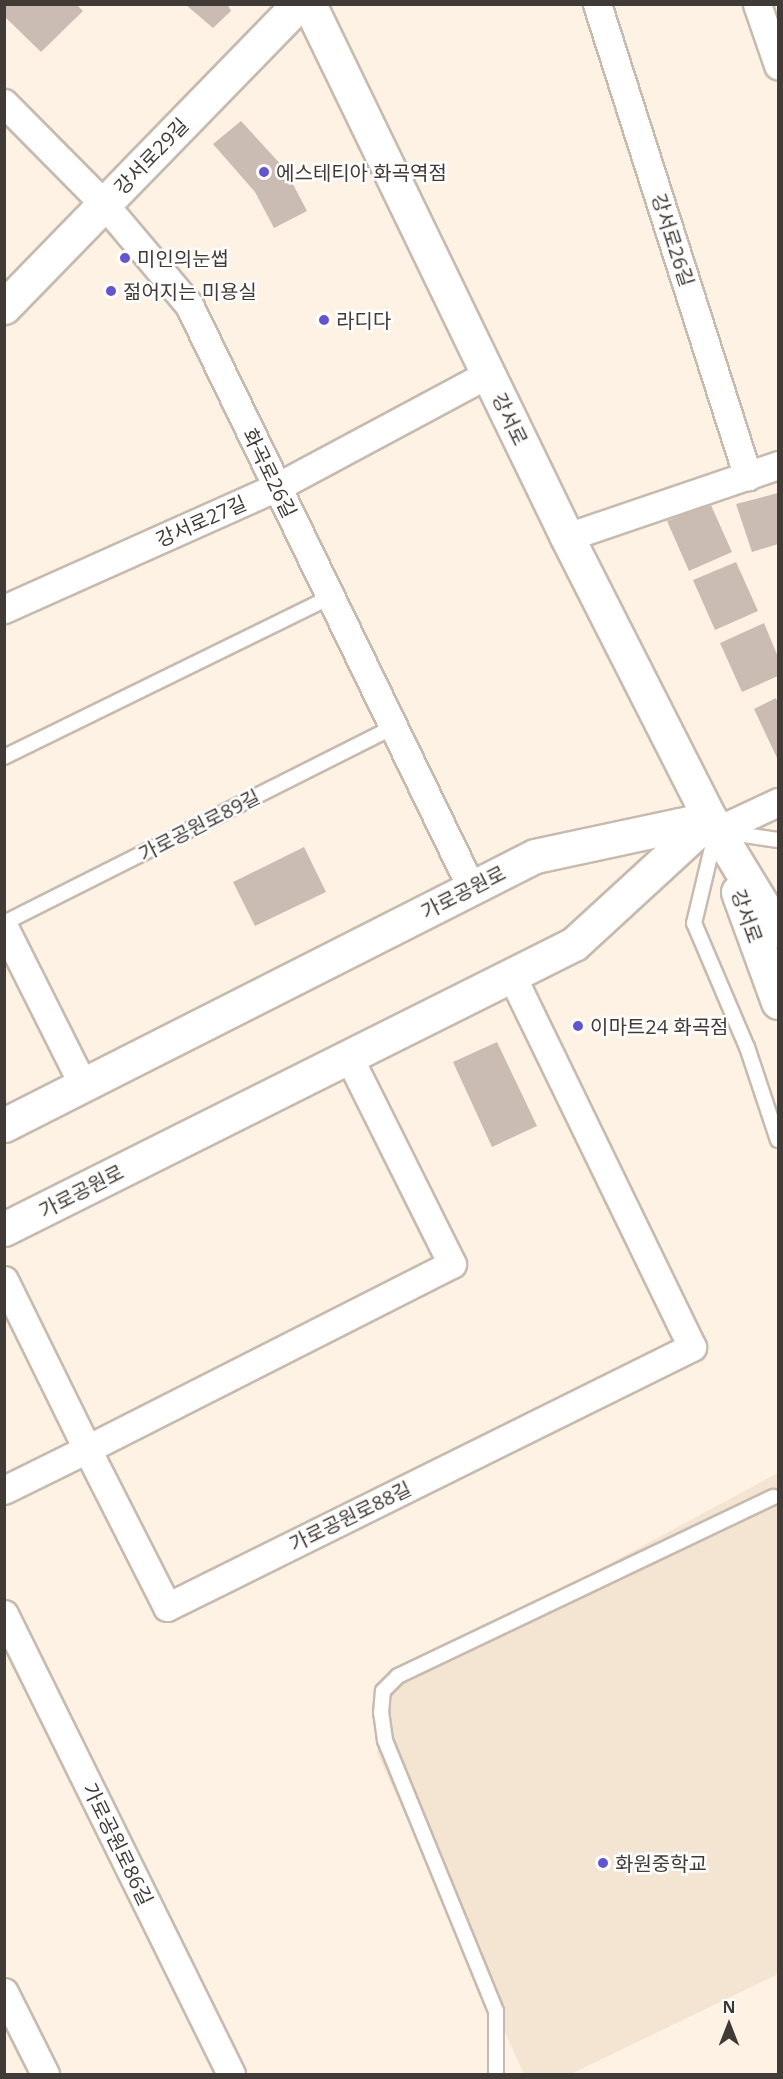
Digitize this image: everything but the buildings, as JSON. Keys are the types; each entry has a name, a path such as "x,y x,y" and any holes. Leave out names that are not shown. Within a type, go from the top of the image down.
{"main road":[{"name":"강서로29길","path":"4,307 298,4"},
{"name":"강서로","path":"309,4 567,537 713,825 778,931"},
{"name":"강서로","path":"713,825 778,1002"},
{"name":"가로공원로","path":"4,1125 534,856 713,825"},
{"name":"가로공원로","path":"4,1229 574,944 713,825"}],"street":[{"name":"강서로26길","path":"597,4 748,476"},
{"path":"757,4 778,65"},
{"name":"화곡로26길","path":"4,103 104,204 189,305 471,887"},
{"name":"강서로27길","path":"4,609 277,487 488,374"},
{"path":"567,537 778,465"},
{"path":"713,825 778,802"},
{"name":"가로공원로89길","path":"4,925 82,1085"},
{"name":"가로공원로88길","path":"4,1280 167,1607 692,1347 512,976"},
{"path":"4,1490 452,1264 349,1057"},
{"name":"가로공원로86길","path":"4,1614 231,2074"},
{"path":"4,1992 45,2074"}],"lane":[{"path":"4,757 330,597"},
{"name":"가로공원로89길","path":"4,925 393,727"},
{"path":"778,840 713,825 694,923 747,1047 778,1140"},
{"path":"496,2073 496,2011 386,1740 381,1713 383,1691 398,1676 773,1497"}],"shaded area":[{"name":"화원중학교","path":"778,1473 778,1974 571,2074 524,2074 377,1753 386,1684"}],"place":[{"name":"에스테티아 화곡역점","path":"264,172"},
{"name":"미인의눈썹","path":"125,258"},
{"name":"젊어지는 미용실","path":"111,291"},
{"name":"라디다","path":"324,320"},
{"name":"이마트24 화곡점","path":"578,1026"},
{"name":"화원중학교","path":"603,1863"}]}
